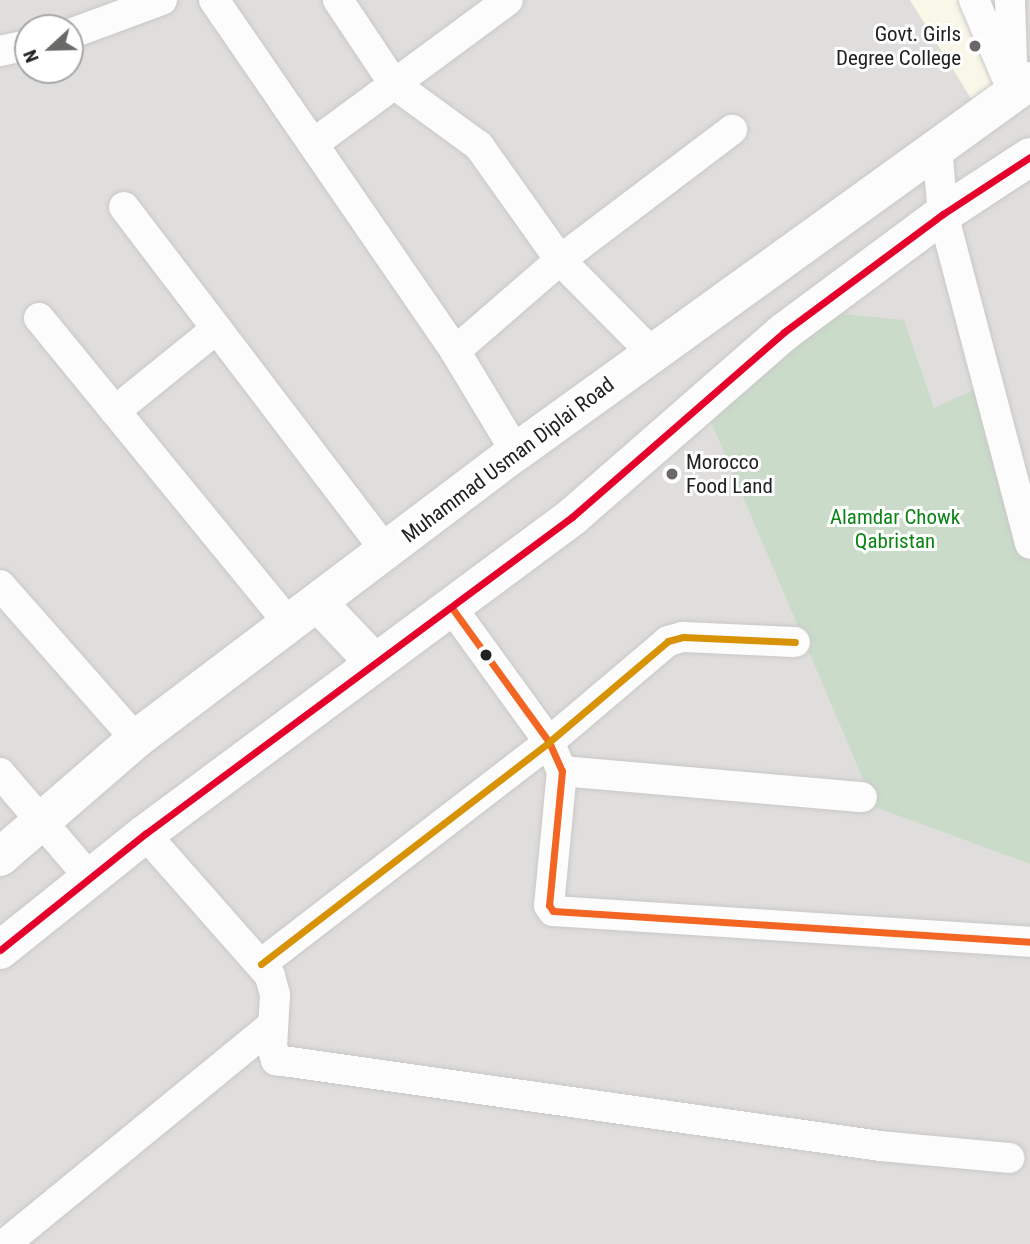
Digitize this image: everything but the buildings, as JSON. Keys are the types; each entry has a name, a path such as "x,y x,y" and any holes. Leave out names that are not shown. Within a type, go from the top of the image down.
{"street":[{"path":"84,29 162,0"},
{"path":"214,0 455,351 516,452"},
{"path":"338,0 394,84 479,146 560,260 652,354"},
{"path":"313,144 508,0"},
{"path":"974,0 1021,86"},
{"path":"1010,0 1021,86"},
{"name":"Muhammad Usman Diplai Road","path":"0,857 43,823 136,739 305,615 516,452 1021,86"},
{"path":"455,351 560,260 732,130"},
{"path":"937,147 943,214 1030,544"},
{"path":"0,950 145,834 373,662 452,608 572,517 784,332 943,214 1030,157"},
{"path":"124,206 215,330 386,551"},
{"path":"39,318 115,411 305,615 373,662"},
{"path":"115,411 215,330"},
{"path":"0,585 136,739"},
{"path":"452,608 549,742 562,771 549,905 553,911 1030,942"},
{"path":"261,964 549,742 668,641 683,637 795,642"},
{"path":"562,771 862,797"},
{"path":"0,773 90,878"},
{"path":"145,834 261,964 274,984 276,1060 880,1146 1009,1158"},
{"path":"5,1244 273,1025"}],"shaded area":[{"path":"0,0 1030,0 1030,1244 0,1244"},
{"name":"Govt. Girls Degree College","path":"910,0 1010,0 1013,92 980,113"}],"green space":[{"name":"Alamdar Chowk Qabristan","path":"813,311 904,320 934,408 988,383 1030,544 1030,864 875,807 703,403"}],"transit line":[{"path":"0,950 145,834 572,517 784,332 943,214 1030,157"},
{"path":"452,608 549,742 562,771 549,905 553,911 1030,942"},
{"path":"261,964 549,742 668,641 683,637 795,642"}],"place":[{"name":"Govt. Girls Degree College","path":"975,46"},
{"name":"Morocco Food Land","path":"672,474"}]}
